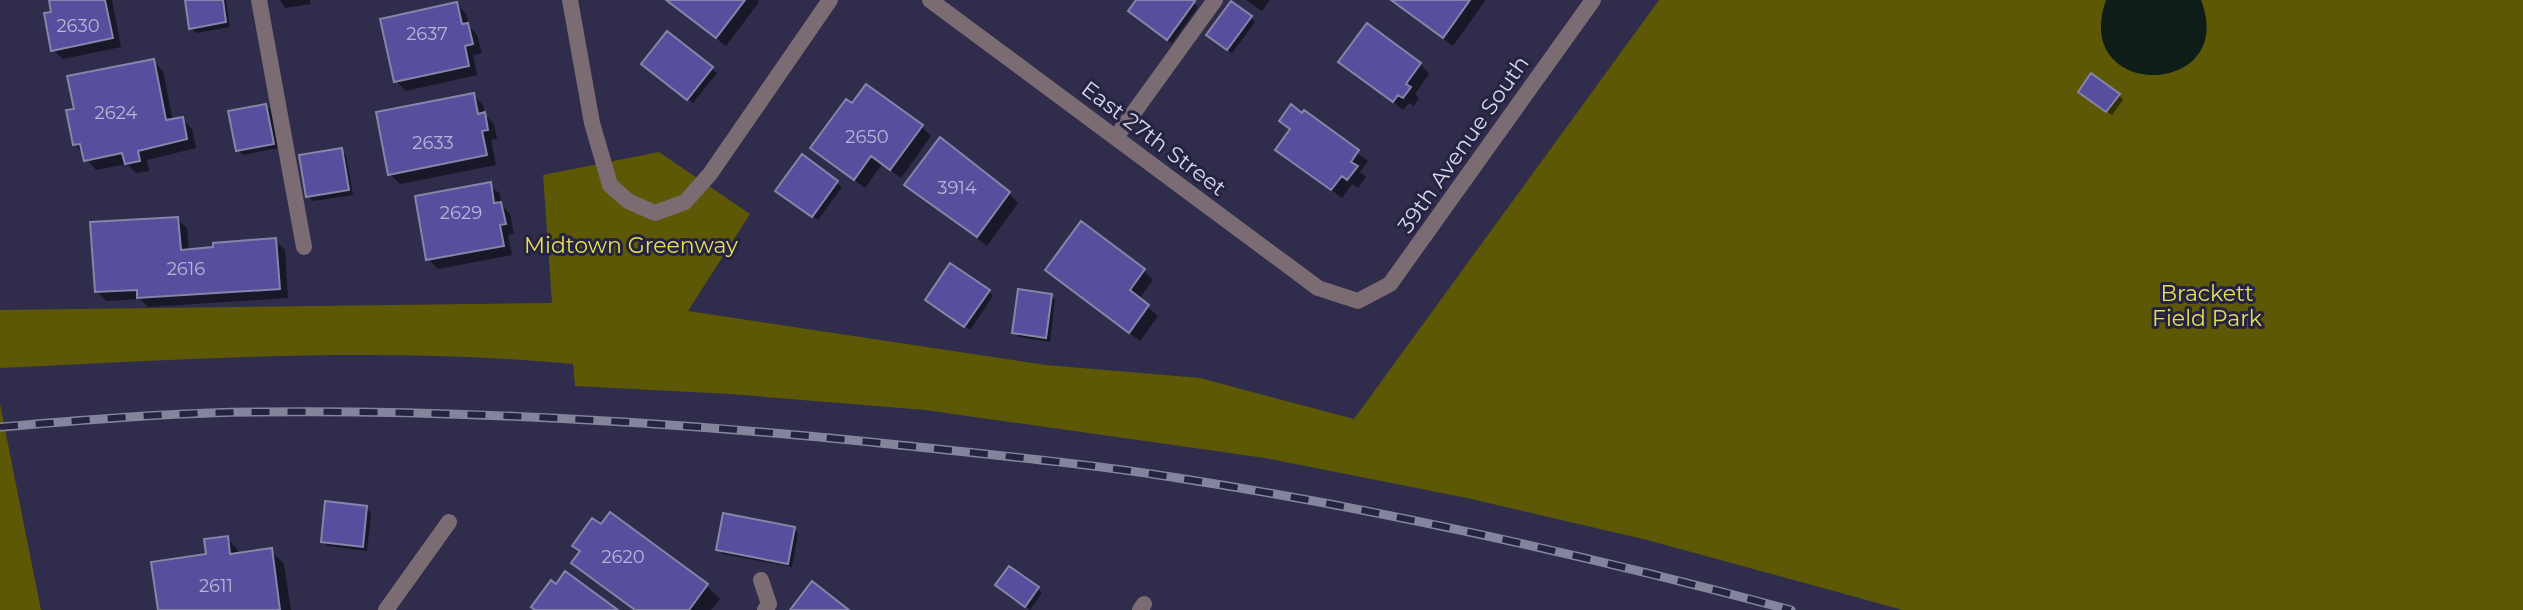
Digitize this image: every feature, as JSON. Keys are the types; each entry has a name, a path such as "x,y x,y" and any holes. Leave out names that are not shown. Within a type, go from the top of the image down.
{"street":[{"path":"259,0 304,247"},
{"path":"570,0 592,123 610,185 628,201 655,213 685,202 710,174 830,0"},
{"name":"East 27th Street","path":"930,0 1318,288 1358,301"},
{"path":"1116,137 1215,0"},
{"name":"39th Avenue South","path":"1358,301 1390,284 1593,0"},
{"path":"386,610 449,522"},
{"path":"761,580 769,604 765,610"}],"green space":[{"name":"Brackett Field Park","path":"1659,0 2523,0 2523,610 1903,610 1647,540 1467,498 1265,458 925,410 730,394 575,386 573,364 358,355 0,368 0,310 552,303 543,175 659,152 750,214 688,311 1046,365 1200,378 1354,419"},
{"path":"0,404 41,610 0,610"}],"shaded area":[{"path":"2106,0 2201,0 2206,32 2197,56 2178,70 2154,75 2130,71 2111,57 2101,33"}],"building":[{"path":"49,0 105,0 113,38 51,51 44,13 51,12"},
{"path":"185,0 223,0 226,22 189,29"},
{"path":"666,0 745,0 716,38"},
{"path":"1136,0 1195,1 1167,40 1128,11"},
{"path":"1391,0 1470,0 1443,38"},
{"path":"1231,1 1252,16 1227,50 1206,35"},
{"path":"457,2 462,24 468,23 473,44 465,46 469,66 394,82 380,19"},
{"path":"1367,23 1421,63 1406,84 1411,87 1403,98 1398,95 1393,102 1338,62"},
{"path":"667,31 713,67 687,100 641,64"},
{"path":"154,59 166,120 183,117 187,139 138,151 140,161 125,164 122,153 84,161 80,144 73,145 66,110 74,109 67,76"},
{"path":"2091,73 2120,94 2106,112 2078,92"},
{"path":"866,84 923,125 890,170 871,156 854,180 810,148 846,99 852,103"},
{"path":"474,93 478,114 485,112 488,130 482,131 487,155 388,175 376,112"},
{"path":"266,104 274,144 236,151 228,111"},
{"path":"1291,104 1359,150 1351,162 1358,166 1347,180 1342,176 1331,190 1275,150 1290,129 1279,121"},
{"path":"940,137 1010,192 977,237 904,185"},
{"path":"342,148 349,190 306,197 299,155"},
{"path":"802,154 838,181 812,217 775,191"},
{"path":"491,182 494,203 501,202 506,224 500,225 504,246 426,260 415,196"},
{"path":"178,217 181,250 213,247 213,243 276,238 280,289 137,298 137,290 95,292 90,222"},
{"path":"1081,221 1145,269 1130,290 1149,305 1129,333 1045,270"},
{"path":"950,263 990,290 964,327 925,300"},
{"path":"1018,289 1052,294 1046,338 1012,333"},
{"path":"325,501 367,506 363,547 321,542"},
{"path":"610,512 708,584 689,610 635,610 571,563 580,551 572,546 592,518 601,524"},
{"path":"723,513 795,527 788,564 716,550"},
{"path":"228,536 230,554 272,548 280,610 158,610 151,562 206,554 204,539"},
{"path":"1009,566 1039,587 1025,607 995,585"},
{"path":"565,571 618,610 535,610 531,607 551,580 556,584"},
{"path":"812,581 849,610 790,610"}],"railway":[{"path":"0,427 197,413 416,413 644,423 871,442 1140,472 1333,505 1563,553 1791,610"}],"park label":[{"name":"Midtown Greenway","path":"631,245"}]}
